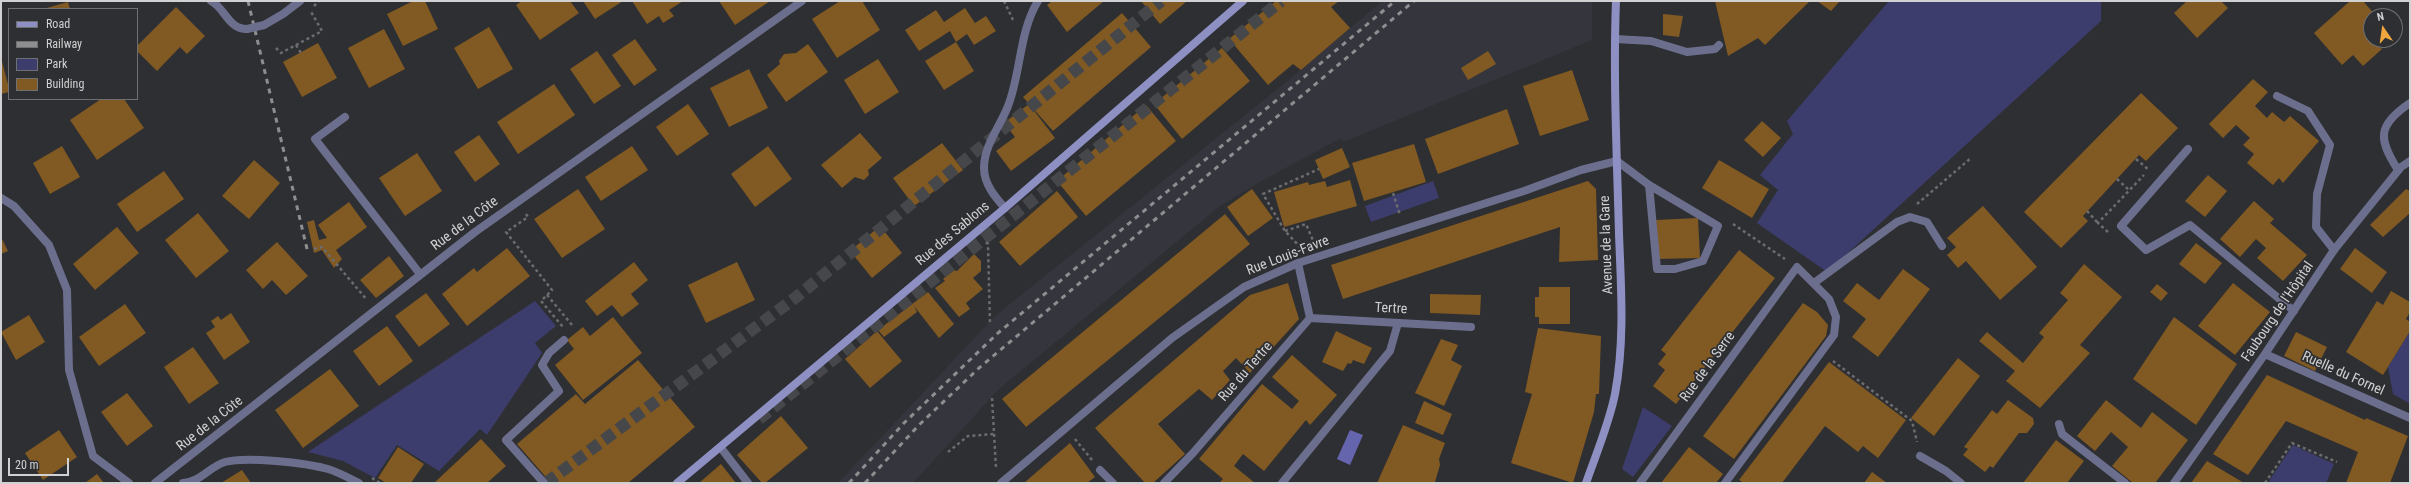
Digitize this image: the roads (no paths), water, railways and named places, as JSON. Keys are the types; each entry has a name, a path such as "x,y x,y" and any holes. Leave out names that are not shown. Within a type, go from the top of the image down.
{"main road":[{"name":"Rue des Sablons","path":"677,483 721,448 1005,208 1242,1"},
{"name":"Avenue de la Gare","path":"1586,483 1614,395 1620,358 1622,303 1617,161 1615,39 1616,1"}],"street":[{"path":"211,1 215,3 234,26 247,29 273,21 300,1"},
{"name":"Rue de la Côte","path":"155,483 475,232 802,1"},
{"path":"1005,208 991,193 984,170 985,157 1008,106 1024,42 1038,1"},
{"path":"1615,39 1651,41 1687,52 1715,48 1718,45"},
{"path":"2278,96 2308,111 2330,145 2318,194 2316,228 2334,250"},
{"path":"2398,170 2387,153 2382,136 2387,123 2410,103"},
{"path":"345,117 315,139 420,274"},
{"path":"2188,149 2121,226 2146,250 2190,225 2294,311"},
{"path":"1617,161 1649,185 1718,226 1703,261 1675,269 1657,269 1649,185"},
{"name":"Rue Louis-Favre","path":"1000,483 1178,333 1244,287 1298,263 1524,191 1581,170 1617,161"},
{"name":"Faubourg de l'Hôpital","path":"2174,483 2265,354 2334,250 2398,170 2410,161"},
{"path":"1,198 14,206 49,245 67,290 69,370 93,456 129,483"},
{"path":"1725,483 1834,336 1836,317 1829,299 1814,283 1897,222 1910,217 1927,222 1942,246"},
{"path":"1298,263 1310,318"},
{"name":"Rue de la Serre","path":"1640,483 1797,267 1814,283"},
{"name":"Tertre","path":"1310,318 1471,327"},
{"name":"Rue du Tertre","path":"1164,483 1193,453 1310,318"},
{"path":"1282,483 1390,351 1398,323"},
{"path":"544,483 506,440 559,391 542,365 549,353 564,340"},
{"name":"Ruelle du Fornel","path":"2265,354 2410,418"},
{"path":"2059,424 2062,434 2125,483"},
{"path":"721,448 748,483"},
{"path":"1920,456 1946,471 1961,483"},
{"path":"183,483 192,482 218,464 235,459 303,464 329,469 358,483"},
{"path":"1100,470 1113,483"},
{"path":"162,478 170,483"}],"tunnel":[{"path":"546,483 795,298 1161,1"},
{"path":"759,419 1281,1"}],"railway":[{"path":"248,1 308,253"},
{"path":"849,483 904,423 998,333 1395,1"},
{"path":"865,483 919,425 979,368 1414,1"}]}
